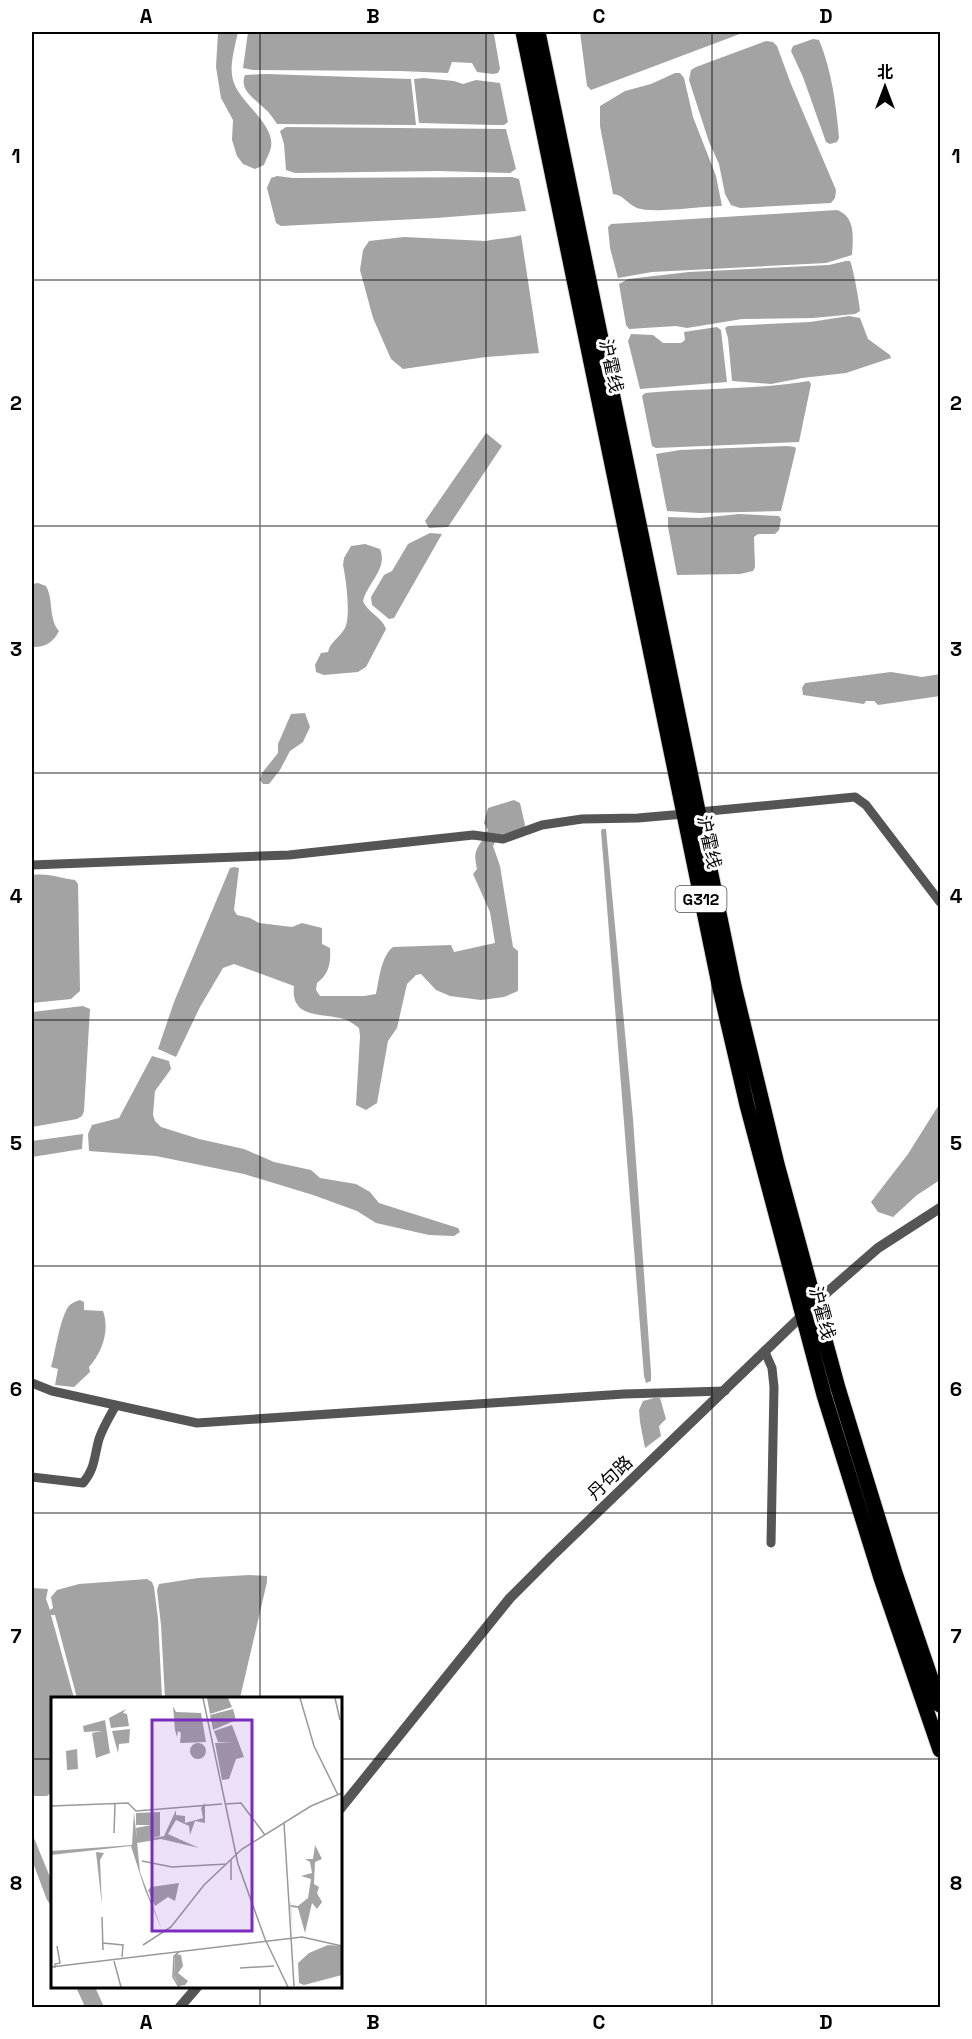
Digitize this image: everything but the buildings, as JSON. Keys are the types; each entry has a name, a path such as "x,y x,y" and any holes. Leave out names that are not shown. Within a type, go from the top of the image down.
{"highway":[{"name":"沪霍线","path":"523,32 691,813 777,1164 841,1399 895,1574 940,1705"},
{"name":"沪霍线","path":"538,32 691,813 720,989 745,1094 824,1395 881,1578 939,1742"}],"street":[{"path":"32,865 289,855 473,835 503,839 542,825 582,819 638,818 855,797 866,805 940,902"},
{"name":"丹句路","path":"342,1807 510,1598 816,1302 878,1248 940,1208"},
{"path":"765,1352 772,1368 774,1387 771,1543"},
{"path":"32,1383 52,1391 197,1423 636,1394 725,1391"},
{"path":"32,1477 83,1483 91,1474 99,1440 116,1405"},
{"path":"179,2007 196,1988"}],"shaded area":[{"path":"218,32 238,32 232,77 238,91 263,122 271,139 264,165 255,169 243,164 237,156 232,140 233,120 221,98 216,67"},
{"path":"248,32 490,32 494,34 500,69 498,73 493,74 477,72 472,63 452,62 448,73 253,70 243,68"},
{"path":"580,32 745,32 591,90 587,86"},
{"path":"813,39 819,40 835,101 839,138 837,142 830,144 826,142 803,77 791,51 793,46"},
{"path":"766,41 773,42 777,46 836,190 835,198 831,203 740,208 731,205 725,194 719,164 709,142 689,80 691,70"},
{"path":"680,73 684,78 693,117 716,176 722,206 644,210 613,194 600,126 600,106 625,91 651,84"},
{"path":"245,75 411,79 416,125 277,124 268,111 248,93 244,85"},
{"path":"424,78 463,84 476,80 500,83 508,122 504,125 419,123 414,79"},
{"path":"286,127 506,129 516,169 510,173 438,171 295,173 286,170 284,144 280,131"},
{"path":"277,176 293,178 512,177 519,179 526,211 281,226 276,223 267,188 271,178"},
{"path":"837,210 848,218 852,229 852,255 826,263 652,272 618,278 610,248 608,227 611,224"},
{"path":"521,235 539,353 486,357 403,369 391,359 373,318 360,270 363,250 369,241 404,237 486,241"},
{"path":"850,261 858,294 860,311 855,314 813,318 742,319 687,328 676,326 629,329 626,325 619,284 628,279 689,272 829,265"},
{"path":"849,316 860,318 868,339 891,358 846,373 771,384 732,381 725,328 728,326 810,322"},
{"path":"717,327 721,330 727,382 640,389 628,341 631,334 653,335 663,343 681,343 685,340 684,332"},
{"path":"809,381 811,384 799,442 656,448 652,446 642,396 645,393 768,386"},
{"path":"486,433 502,446 448,527 429,528 425,521"},
{"path":"787,446 796,449 781,511 699,513 667,511 656,454 680,450"},
{"path":"739,514 779,516 781,519 779,530 775,534 758,534 754,537 755,567 753,571 740,574 677,575 668,517 700,518"},
{"path":"430,533 442,534 394,618 389,619 372,605 371,597 384,575 392,571 408,544"},
{"path":"365,544 380,549 382,556 379,569 363,601 386,629 366,667 358,672 324,675 316,672 315,665 321,653 328,652 347,622 344,558 351,546"},
{"path":"38,583 46,586 53,620 59,631 48,644 32,647 32,584"},
{"path":"891,672 922,677 940,674 940,696 878,705 874,701 866,701 864,704 803,695 802,688 805,683"},
{"path":"305,713 310,727 303,742 290,751 269,784 263,784 260,780 262,773 278,753 278,744 291,714"},
{"path":"514,800 520,803 524,828 499,835 493,846 500,866 513,947 518,951 518,991 504,997 481,1000 450,996 436,990 421,974 416,975 407,984 397,1028 388,1041 377,1103 366,1110 356,1105 359,1028 347,1020 303,1010 297,1005 294,997 294,986 234,964 223,968 200,1007 176,1057 158,1049 174,1002 230,868 239,868 234,910 237,915 259,923 292,927 302,923 322,928 322,944 330,948 330,959 327,972 317,983 316,990 320,996 376,994 383,962 393,947 451,945 454,952 495,943 490,912 473,874 477,869 475,856 488,830 484,823 488,808"},
{"path":"602,829 606,829 633,1119 651,1372 651,1381 646,1383 644,1376"},
{"path":"32,875 48,875 75,880 78,884 80,991 71,999 32,1003"},
{"path":"83,1006 90,1009 82,1116 77,1119 32,1127 32,1012"},
{"path":"152,1056 169,1061 171,1069 155,1091 153,1115 161,1127 199,1139 244,1149 274,1162 311,1170 320,1178 356,1184 370,1192 379,1203 458,1228 460,1232 454,1236 429,1235 376,1223 357,1211 244,1174 156,1156 89,1151 88,1134 92,1125 119,1118"},
{"path":"940,1103 940,1180 917,1195 893,1217 878,1212 871,1202 908,1154"},
{"path":"83,1134 82,1149 32,1157 32,1141"},
{"path":"80,1300 84,1302 84,1310 103,1311 106,1326 104,1341 89,1367 90,1372 74,1387 55,1385 58,1369 51,1367 62,1320 69,1306"},
{"path":"660,1398 666,1419 659,1426 661,1436 645,1448 639,1410 643,1401"},
{"path":"267,1576 240,1697 165,1697 157,1590 159,1584 198,1578"},
{"path":"147,1579 152,1582 158,1619 162,1697 77,1697 55,1615 51,1615 74,1697 51,1697 51,1793 47,1796 33,1796 32,1588 48,1589 46,1599 50,1610 53,1608 51,1597 57,1590 79,1584"},
{"path":"32,1833 51,1880 51,1906 47,1900 32,1860"},
{"path":"76,1988 95,1988 104,2007 85,2007"}]}
